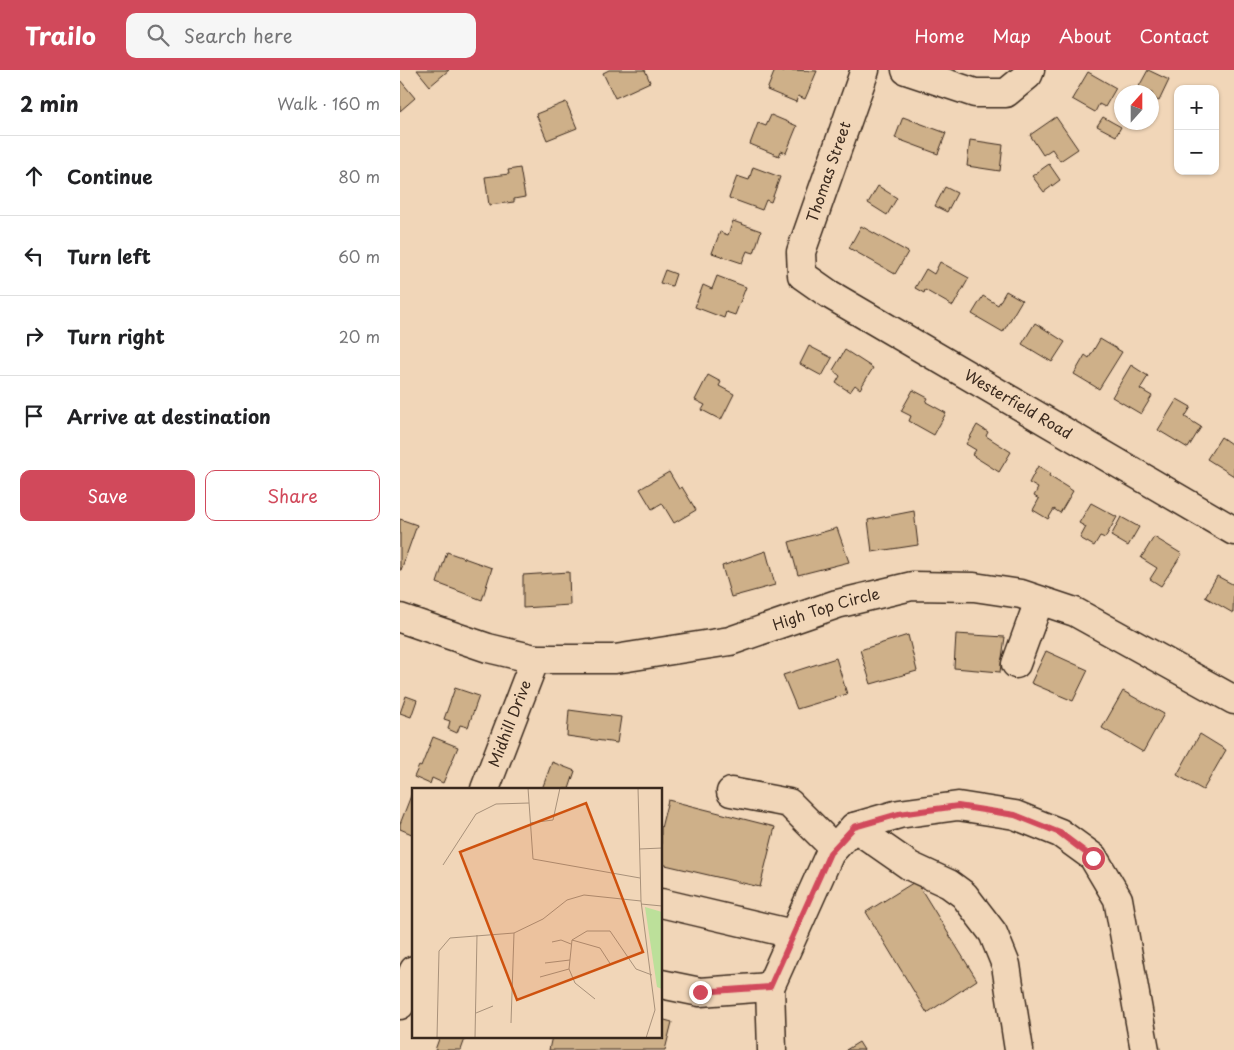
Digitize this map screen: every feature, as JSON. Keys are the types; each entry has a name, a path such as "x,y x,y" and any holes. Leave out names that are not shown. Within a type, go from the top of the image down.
{"street":[{"name":"Thomas Street","path":"802,275 801,252 865,70"},
{"path":"906,70 975,93 1006,93 1028,75 1030,70"},
{"name":"Westerfield Road","path":"802,275 830,294 1234,530"},
{"name":"High Top Circle","path":"400,618 488,648 535,659 615,659 730,641 837,604 912,586 974,587 1021,594 1075,612 1234,700"},
{"path":"1016,664 1039,600"},
{"name":"Midhill Drive","path":"485,788 535,659"},
{"path":"730,792 789,803 834,848"},
{"path":"772,1050 770,987 830,853 854,827 899,814 958,806 1015,815 1060,833 1093,858 1118,899 1145,1050"},
{"path":"854,827 910,866 949,884 964,895 993,932 1006,965 1019,1050"},
{"path":"662,903 793,934"},
{"path":"400,1005 412,975"},
{"path":"662,984 700,992 770,987"}],"building":[{"path":"417,70 449,70 430,86"},
{"path":"609,70 645,70 650,82 615,98 603,73"},
{"path":"775,70 783,72 784,70 817,71 805,99 798,96 796,102 767,90"},
{"path":"1148,70 1169,80 1159,101 1159,85 1140,85"},
{"path":"1088,72 1114,87 1114,91 1105,107 1099,104 1095,112 1072,99"},
{"path":"400,80 415,98 400,111"},
{"path":"566,102 577,128 547,140 536,114"},
{"path":"771,115 797,126 786,153 781,151 779,156 750,144 758,123 766,126"},
{"path":"903,117 946,133 938,154 895,138"},
{"path":"1056,117 1078,149 1060,161 1052,149 1043,155 1030,135"},
{"path":"1103,117 1114,123 1114,130 1119,130 1116,136 1097,126"},
{"path":"970,140 1003,145 1000,171 967,166"},
{"path":"1049,164 1060,180 1044,192 1032,176"},
{"path":"753,167 780,177 771,202 766,200 762,210 729,198 737,176 749,180"},
{"path":"520,168 525,197 514,199 514,202 489,205 485,177 509,174 508,170"},
{"path":"878,186 897,198 887,215 868,203"},
{"path":"945,187 957,193 947,212 935,206"},
{"path":"733,221 761,231 754,253 747,251 742,263 712,253 720,232 728,235"},
{"path":"861,226 908,252 895,274 849,248"},
{"path":"940,262 969,278 953,306 925,290 924,293 915,288 926,269 934,274"},
{"path":"665,270 676,274 672,286 660,283"},
{"path":"717,276 746,287 735,315 726,312 724,318 695,307 703,285 712,289"},
{"path":"1006,291 1022,300 1003,332 972,314 983,296 998,305"},
{"path":"1035,323 1065,342 1052,362 1022,344"},
{"path":"1100,339 1122,352 1099,389 1074,374 1085,355 1089,358"},
{"path":"809,346 832,358 822,376 800,364"},
{"path":"845,350 873,368 860,389 855,385 850,392 836,383 840,376 833,370"},
{"path":"1131,365 1148,376 1140,389 1152,396 1141,414 1112,397"},
{"path":"708,375 721,382 719,386 734,394 721,420 702,410 705,405 695,400"},
{"path":"913,390 928,398 926,402 946,413 934,435 909,421 911,416 901,411"},
{"path":"1177,399 1191,407 1185,417 1201,427 1188,448 1158,430"},
{"path":"977,425 988,432 986,436 1011,452 999,472 972,455 976,450 966,444"},
{"path":"1221,437 1234,446 1234,476 1207,459"},
{"path":"1038,466 1050,473 1049,476 1073,491 1060,513 1054,509 1048,519 1033,510 1039,499 1034,496 1038,488 1029,483"},
{"path":"669,472 679,489 682,487 696,510 674,523 662,503 652,509 640,489"},
{"path":"1091,503 1117,517 1105,538 1100,536 1094,546 1080,538 1086,527 1079,523"},
{"path":"914,511 918,545 872,552 868,520"},
{"path":"1121,517 1139,527 1128,546 1111,536"},
{"path":"400,519 417,525 401,570 400,570"},
{"path":"837,528 849,562 798,575 789,542"},
{"path":"1154,537 1182,554 1161,586 1150,579 1157,568 1141,558"},
{"path":"766,551 775,585 731,597 722,566"},
{"path":"447,552 492,568 482,600 437,583"},
{"path":"569,572 570,605 523,608 523,575"},
{"path":"1217,576 1234,585 1233,613 1205,597"},
{"path":"956,634 1005,637 1000,672 954,668"},
{"path":"908,635 917,671 871,684 860,650"},
{"path":"1046,651 1088,670 1073,701 1031,683"},
{"path":"836,658 847,694 797,709 783,675"},
{"path":"455,688 479,696 468,727 460,725 457,733 448,729 450,721 444,719"},
{"path":"1123,691 1164,714 1143,752 1102,728"},
{"path":"406,696 417,700 411,717 400,713"},
{"path":"569,710 621,717 617,743 567,736"},
{"path":"1200,734 1226,750 1203,790 1177,775"},
{"path":"433,737 458,747 443,783 432,778 430,784 414,777 419,766 421,767"},
{"path":"552,762 575,771 569,788 542,788"},
{"path":"412,793 412,834 400,829 400,824"},
{"path":"668,800 775,827 760,887 662,864 662,824"},
{"path":"916,881 977,980 927,1013 866,912"},
{"path":"662,1019 672,1022 665,1050 549,1050 552,1038 662,1038"},
{"path":"439,1038 465,1038 461,1050 435,1050"},
{"path":"859,1042 864,1050 846,1050"}],"route":[{"path":"700,992 770,987 830,853 854,827 899,814 958,806 1015,815 1060,833 1093,858"}]}
